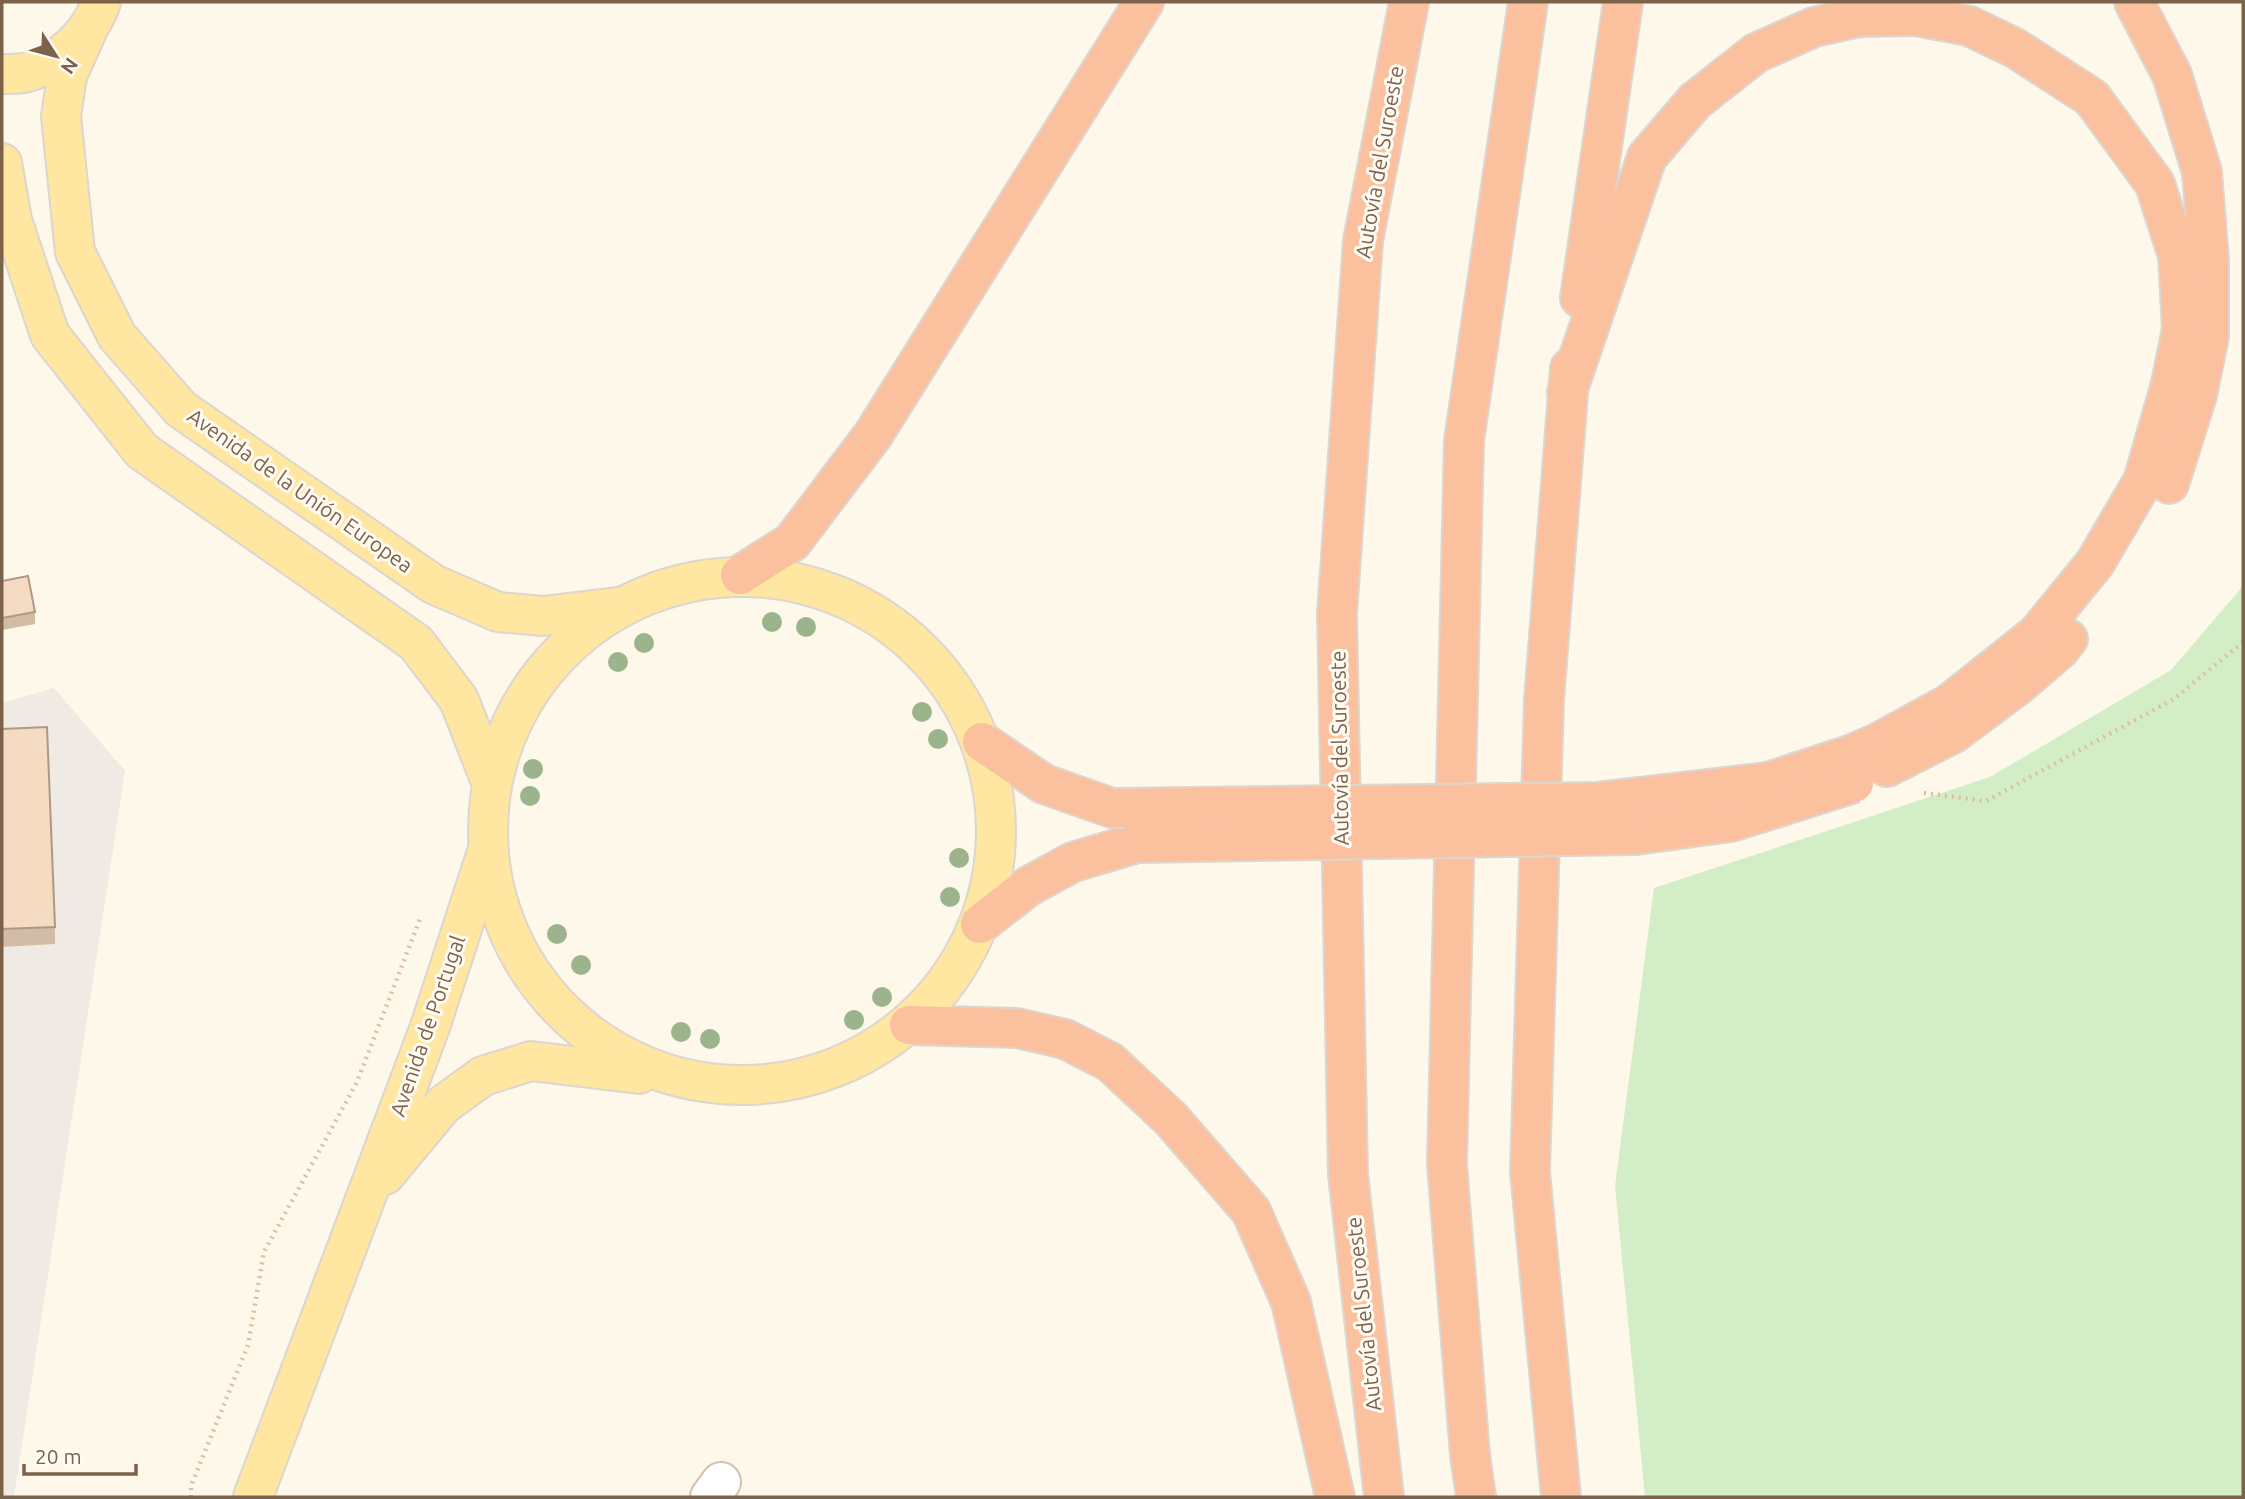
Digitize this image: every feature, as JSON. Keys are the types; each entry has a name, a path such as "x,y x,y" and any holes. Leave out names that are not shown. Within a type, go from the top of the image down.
{"highway":[{"path":"740,575 792,542 873,435 1144,2"},
{"name":"Autovía del Suroeste","path":"1384,1497 1348,1174 1337,614 1363,241 1409,2"},
{"path":"1476,1497 1470,1455 1447,1164 1464,441 1528,2"},
{"path":"1561,1497 1530,1172 1544,700 1567,392 1623,2"},
{"path":"980,924 1029,886 1073,862 1137,843 1636,835 1731,822 1852,769 1954,733 2017,686 2060,649 2117,578 2166,496 2197,395 2209,336 2209,260 2202,172 2172,75 2134,2"},
{"path":"982,742 1044,784 1112,808 1596,802 1768,782 1852,769 1878,743 1949,704 2038,634 2095,563 2143,481 2171,384 2182,329 2178,256 2155,184 2092,98 2015,48 1969,26 1916,16 1859,17 1814,27 1756,53 1695,101 1647,157 1567,392"},
{"path":"909,1025 1017,1028 1065,1039 1110,1062 1171,1119 1251,1211 1291,1302 1335,1497"}],"main road":[{"path":"2,74 23,73 59,58 94,16"},
{"name":"Avenida de la Unión Europea","path":"94,16 67,76 61,116 75,252 117,336 181,409 433,583 498,612 543,616 617,607"},
{"path":"2,163 12,220 50,335 142,451 416,643 459,700 491,782"},
{"path":"740,575 817,586 888,620 944,674 982,742 998,833 980,924 950,978 909,1025 856,1059 797,1080 735,1087 673,1078 602,1046 544,995 505,928 487,852 491,782 515,712 559,652 617,607 677,583 740,575"},
{"name":"Avenida de Portugal","path":"253,1497 430,1027 487,852"},
{"name":"Avenida de Portugal","path":"365,1199 443,1105 483,1076 530,1061 673,1078"}],"path":[{"path":"1920,792 1986,801 2174,699 2243,642"},
{"path":"191,1497 191,1486 248,1345 264,1252 357,1082 420,919"}],"shaded area":[{"path":"54,688 125,771 14,1497 2,1497 2,703"}],"green space":[{"path":"2243,586 2243,1497 1645,1497 1615,1186 1654,888 1990,777 2171,670"}],"building":[{"path":"28,576 35,612 2,618 2,581"},
{"path":"47,727 55,927 2,929 2,729"}]}
